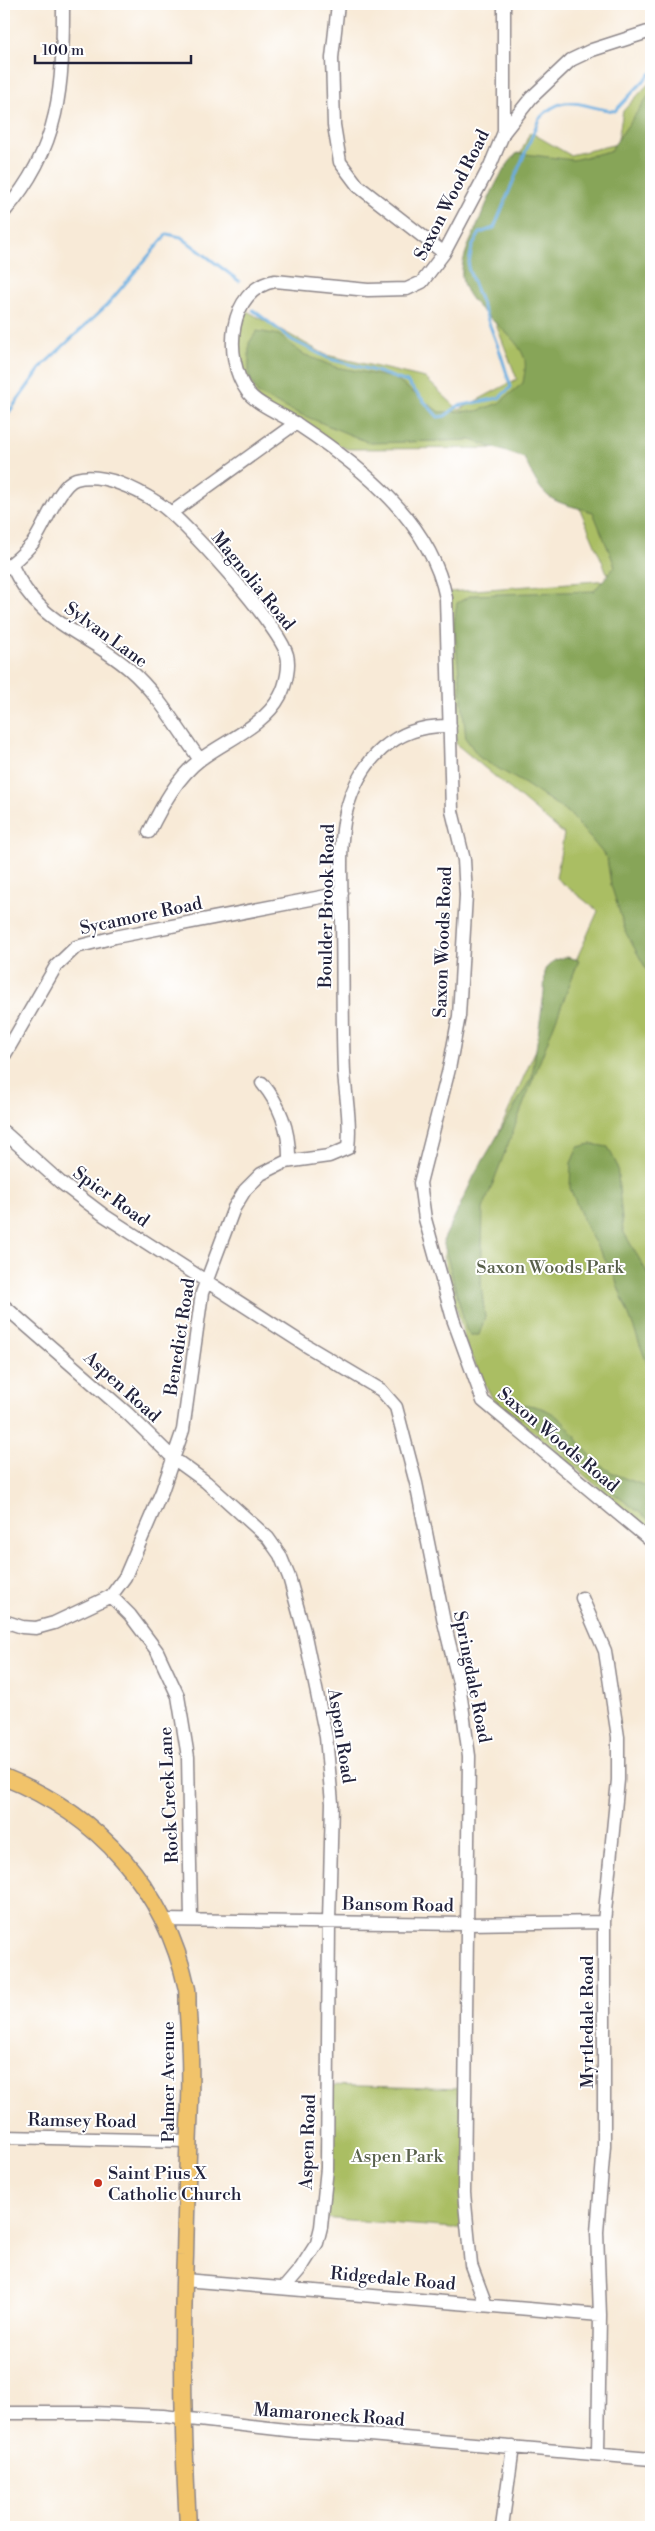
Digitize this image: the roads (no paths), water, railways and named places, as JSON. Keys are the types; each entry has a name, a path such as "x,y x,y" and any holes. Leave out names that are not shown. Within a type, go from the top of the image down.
{"main road":[{"name":"Palmer Avenue","path":"4,1777 69,1811 108,1842 134,1872 171,1941 187,1990 191,2068 184,2280 183,2419 188,2527"}],"street":[{"path":"4,212 19,195 37,167 55,119 60,82 63,4"},
{"path":"338,4 332,58 334,125 340,162 358,186 444,253"},
{"path":"504,4 504,132"},
{"name":"Saxon Wood Road","path":"237,316 249,296 265,283 275,281 368,290 407,289 422,282 444,253 490,166 504,132 538,92 571,60 592,50 651,31"},
{"name":"Saxon Woods Road","path":"237,316 232,334 233,354 238,376 248,393 296,423 357,467 418,532 439,573 446,598 452,811 464,860 466,895 459,1016 449,1069 420,1184 425,1220 453,1319 484,1401 651,1541"},
{"path":"171,513 296,423"},
{"name":"Magnolia Road","path":"7,567 32,543 64,488 74,480 86,478 108,480 158,503 193,534 277,633 287,655 288,667 281,695 263,717 200,760"},
{"name":"Sylvan Lane","path":"7,567 40,608 129,669 156,697 200,760"},
{"name":"Boulder Brook Road","path":"348,1148 350,1128 344,1064 342,893 342,835 347,811 367,766 389,741 435,725 450,726"},
{"path":"149,832 170,792 200,760"},
{"name":"Sycamore Road","path":"4,1056 56,966 76,947 115,937 342,893"},
{"path":"262,1083 274,1097 286,1126 289,1161"},
{"name":"Spier Road","path":"4,1132 60,1182 105,1216 206,1281"},
{"name":"Benedict Road","path":"111,1596 124,1577 162,1491 183,1430 188,1404 197,1323 206,1281 222,1236 245,1190 261,1174 289,1161 329,1156 348,1148"},
{"name":"Springdale Road","path":"206,1281 381,1390 396,1407 416,1483 432,1570 459,1683 469,1756 464,2193 471,2265 486,2304"},
{"name":"Aspen Road","path":"4,1306 128,1414 173,1458 206,1482 268,1538 280,1555 289,1577 304,1631 331,1774 327,2168 321,2227 317,2243 301,2268 284,2288"},
{"path":"4,1621 22,1627 36,1628 54,1623 111,1596"},
{"name":"Rock Creek Lane","path":"111,1596 130,1615 157,1651 178,1696 188,1758 191,1920"},
{"name":"Myrtledale Road","path":"582,1598 605,1651 618,1737 618,1780 604,1922 604,2146 597,2232 600,2315 598,2453"},
{"path":"161,1920 191,1920"},
{"name":"Bansom Road","path":"191,1920 468,1924 604,1922"},
{"name":"Ramsey Road","path":"4,2137 189,2140"},
{"name":"Ridgedale Road","path":"184,2280 600,2315"},
{"name":"Mamaroneck Road","path":"4,2413 94,2413 183,2419 295,2431 598,2453 651,2459"},
{"path":"502,2527 514,2447"}],"waterway":[{"path":"253,310 292,340 330,359 407,382 438,417 445,416 458,406 499,398 511,387 500,352 468,268 472,247 480,233 494,228 539,119 548,110 557,105 574,103 615,111 651,73"},
{"path":"4,419 43,365 107,305 167,234 181,237 239,281"}],"place":[{"name":"Saint Pius X Catholic Church","path":"98,2183"}],"park label":[{"name":"Saxon Woods Park","path":"550,1267"},
{"name":"Aspen Park","path":"397,2156"}]}
